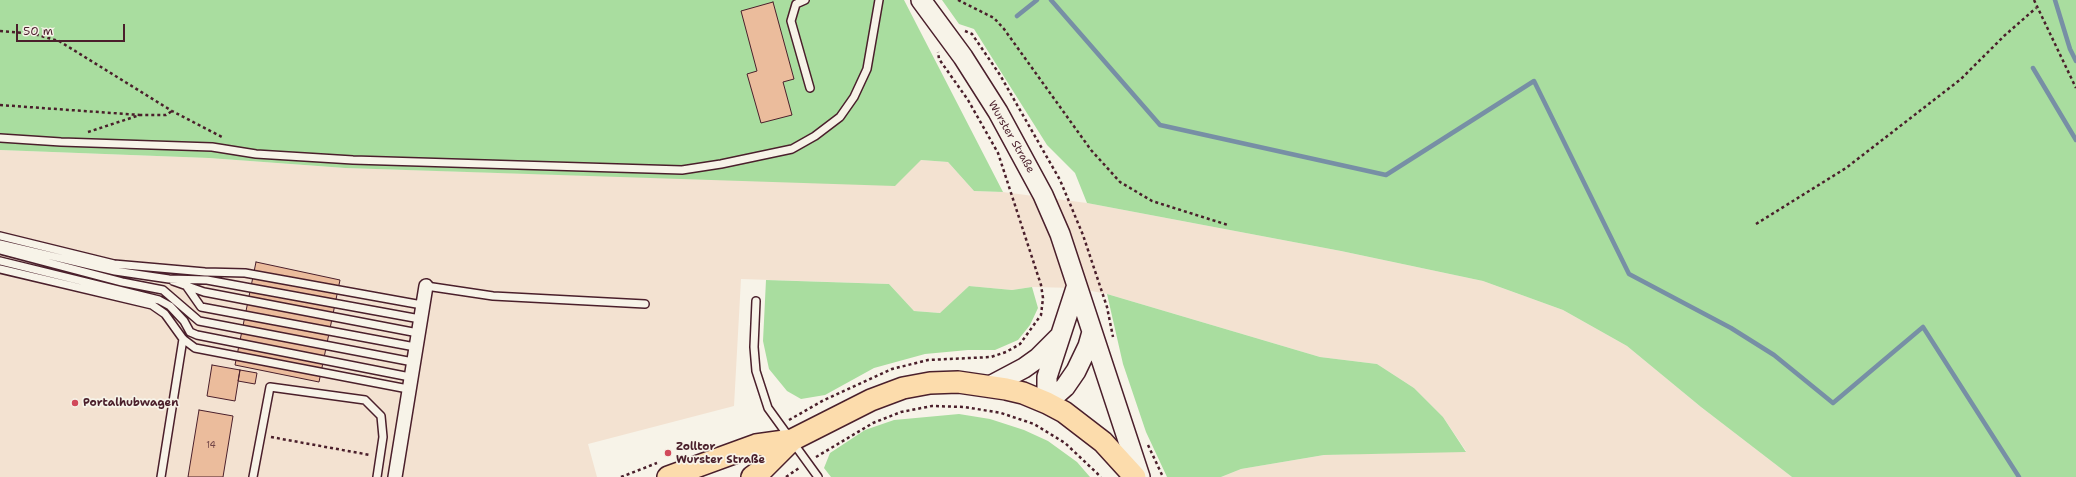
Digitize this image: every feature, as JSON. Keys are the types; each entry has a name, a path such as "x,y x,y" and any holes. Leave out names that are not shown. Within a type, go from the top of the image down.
{"main road":[{"name":"Wurster Straße","path":"920,0 963,57 998,112 1027,163 1060,234 1076,288 1140,477"},
{"path":"1047,403 1047,377 1076,288"},
{"path":"1047,403 1064,387 1076,371 1088,346 1092,332"},
{"path":"990,386 1024,368 1038,358 1060,336"},
{"path":"668,477 756,446 786,432 903,388 944,383 990,386 1023,393 1047,403 1064,412 1103,442 1135,477"},
{"path":"752,477 763,469 786,432"}],"street":[{"path":"395,477 409,383 426,286"}],"lane":[{"path":"805,0 796,4 791,21 810,88"},
{"path":"0,138 61,142 212,147 256,154 361,160 682,170 721,164 792,148 815,136 840,117 854,97 867,69 879,0"},
{"path":"0,236 114,264 205,272 245,273 422,305"},
{"path":"0,244 115,271 169,279 207,280 420,319"},
{"path":"0,250 122,282 163,290 199,321 413,362"},
{"path":"0,261 159,300 170,306 184,321 190,332 197,336 409,383"},
{"path":"0,269 152,305 165,314 183,339 195,348 409,383"},
{"path":"169,279 187,287 204,292 418,333"},
{"path":"426,286 493,296 645,304"},
{"path":"187,287 202,307 415,347"},
{"path":"756,301 754,347 756,372 768,408 818,477"},
{"path":"161,477 183,339"},
{"path":"253,477 270,387 365,400 381,416 384,437 377,477"}],"path":[{"path":"958,0 994,18 1004,28 1083,139 1120,182 1152,201 1228,225"},
{"path":"2034,0 2036,8 2076,88"},
{"path":"1756,224 1852,163 1961,79 2004,36 2036,8"},
{"path":"0,31 34,34 59,41 172,111 228,140"},
{"path":"786,432 824,400 892,369 928,360 991,357 1006,352 1020,344 1042,315 1043,298 1041,285 998,153 968,100 938,59 938,45"},
{"path":"0,104 140,115 166,115 172,111"},
{"path":"61,142 140,115"},
{"path":"786,477 867,426 901,412 932,406 966,407 1001,413 1034,424 1065,443 1101,477"},
{"path":"261,436 380,457"}],"shaded area":[{"path":"0,150 209,158 345,168 738,180 921,160 948,162 974,191 1003,192 1087,203 1341,251 1483,281 1563,310 1627,346 1701,407 1792,477 1221,477 1241,469 1324,455 1466,451 1443,417 1414,388 1377,364 1320,357 1107,294 1076,288 1032,287 1012,290 969,286 941,313 914,311 889,284 741,279 734,406 588,444 597,477 0,477"}],"green space":[{"path":"0,0 904,0 1003,192 974,191 948,162 921,160 895,186 345,168 209,158 0,150"},
{"path":"942,0 2076,0 2076,477 1792,477 1701,407 1627,346 1563,310 1483,281 1341,251 1087,203 1075,173 1047,145 974,29 959,24"},
{"path":"766,280 889,284 914,311 940,313 969,286 1012,290 1032,287 1038,308 1030,325 1018,340 995,350 968,350 925,354 874,368 825,395 801,399 787,391 769,369 763,341"},
{"path":"1107,294 1320,357 1377,364 1414,388 1443,417 1466,452 1324,455 1241,469 1221,477 1167,477 1146,432 1123,364"},
{"path":"959,414 990,419 1024,430 1048,441 1077,462 1090,477 831,477 824,468 830,453 865,430 894,420"}],"building":[{"path":"773,2 794,79 783,82 792,115 761,123 747,74 757,71 741,11"},
{"path":"256,262 340,280 319,382 235,365"},
{"path":"212,365 240,370 235,401 207,396"},
{"path":"240,370 257,373 255,384 238,381"},
{"path":"199,410 233,416 223,477 188,477"}],"waterway":[{"path":"1017,16 1037,0"},
{"path":"1051,0 1160,125 1386,175 1534,81 1629,274 1731,328 1774,355 1833,403 1923,327 2019,477"},
{"path":"2055,0 2070,49 2076,61"},
{"path":"2033,68 2076,140"}],"place":[{"name":"Portalhubwagen","path":"75,403"},
{"name":"Zolltor Wurster Straße","path":"668,453"}]}
